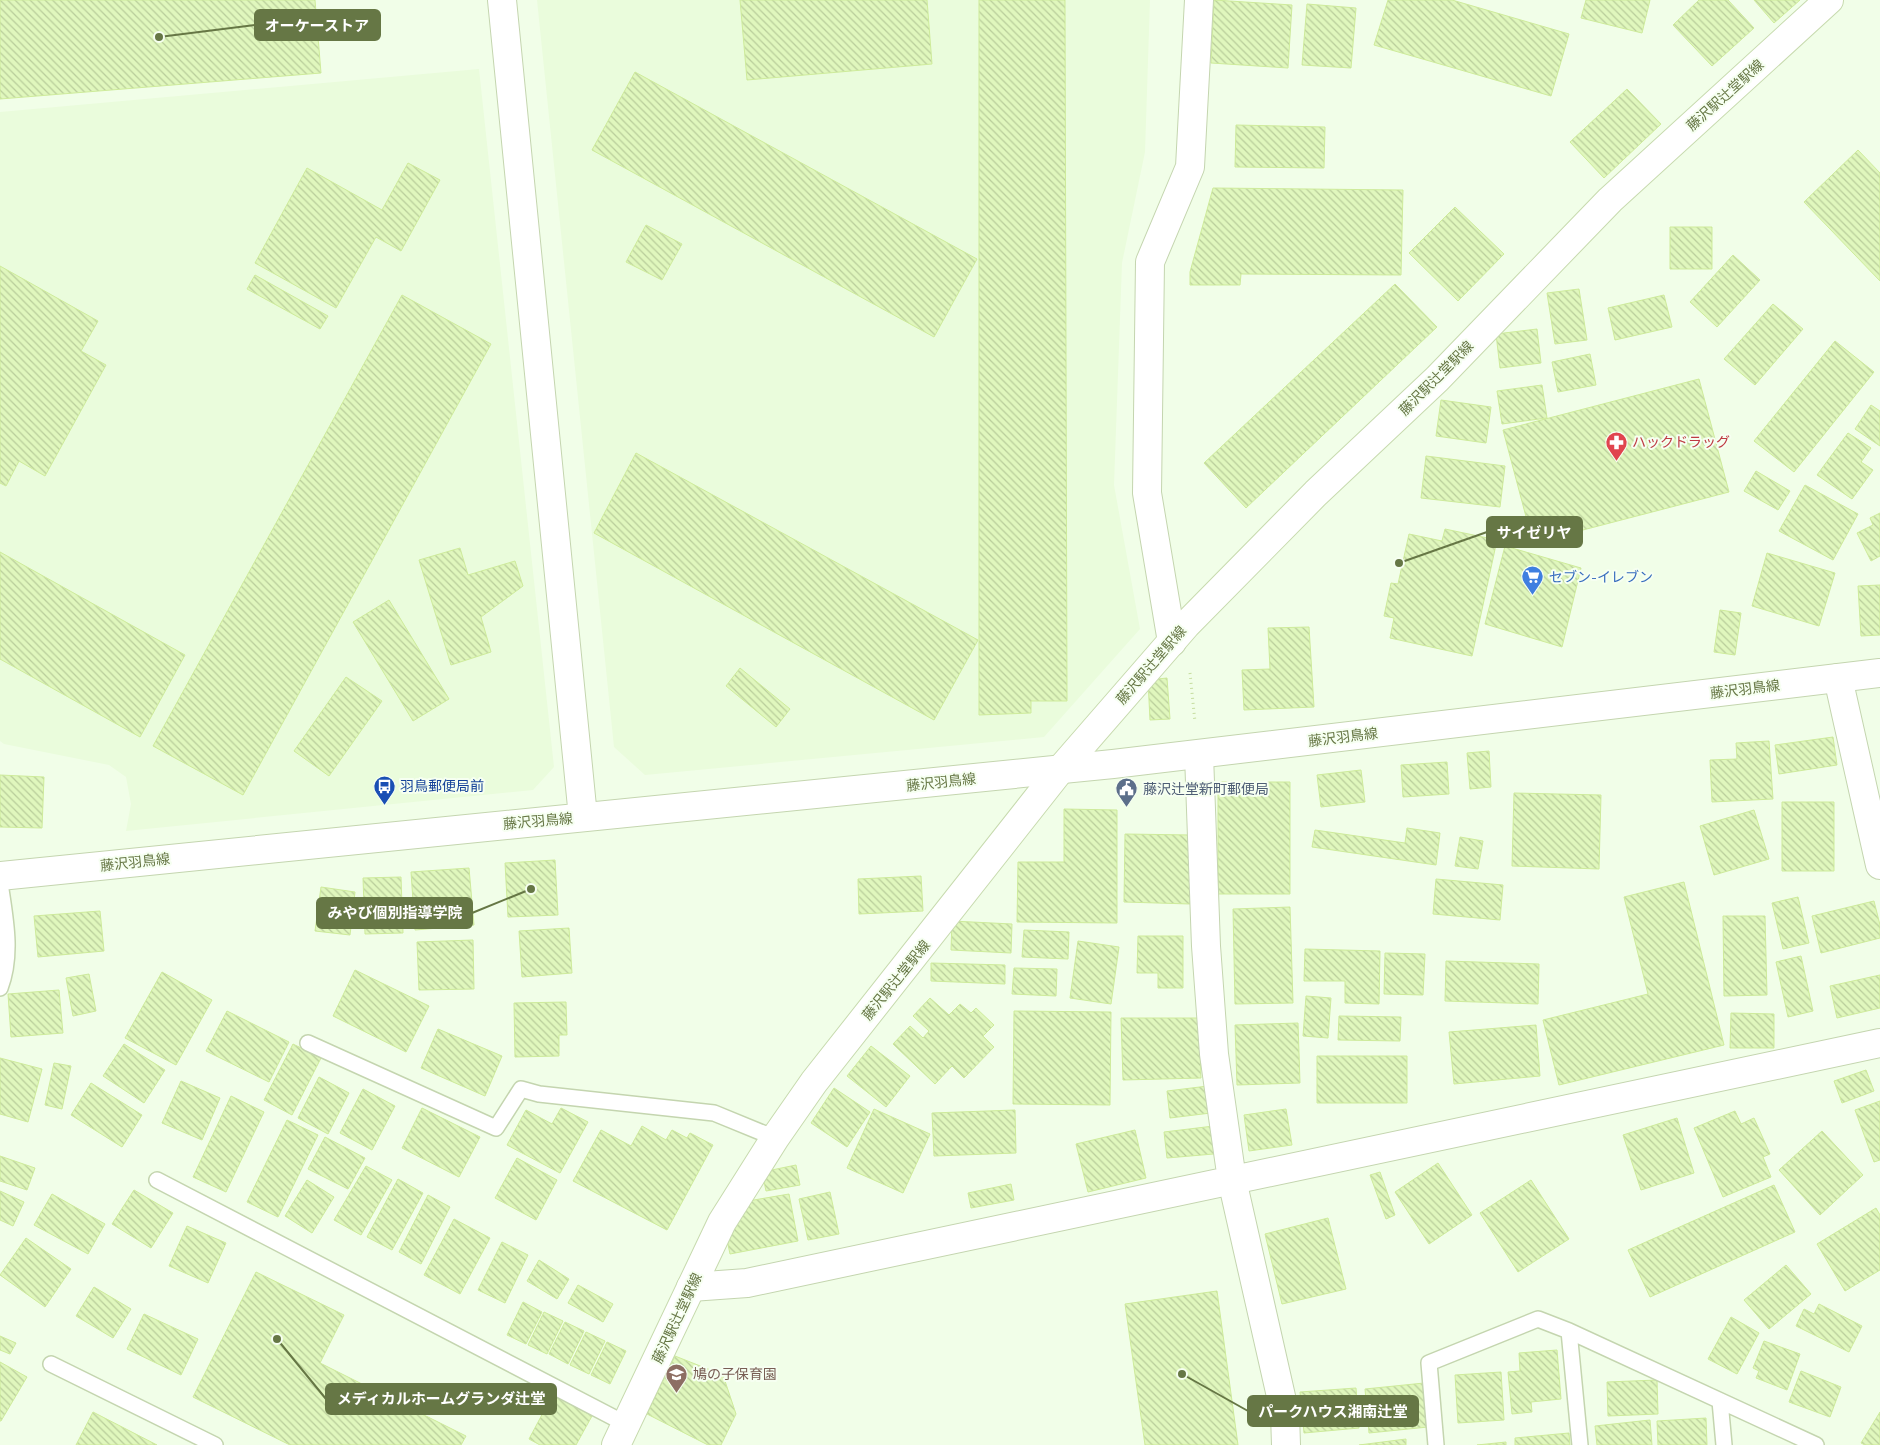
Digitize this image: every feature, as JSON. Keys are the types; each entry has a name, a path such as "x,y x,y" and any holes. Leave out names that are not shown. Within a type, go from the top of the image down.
{"street":[{"path":"502,0 583,817"},
{"path":"1179,633 1147,493 1150,262 1190,167 1199,0"},
{"name":"藤沢駅辻堂駅線","path":"621,1435 722,1222 775,1138 814,1082 1060,770 1179,633 1316,493 1437,379 1610,200 1829,0"},
{"name":"藤沢羽鳥線","path":"0,876 1199,755 1880,673"},
{"path":"1838,678 1880,865"},
{"path":"1199,755 1206,946 1214,1054 1232,1180 1285,1414 1286,1445"},
{"path":"691,1287 747,1283 1880,1043"}],"lane":[{"path":"0,882 6,919 7,952 0,988"},
{"path":"308,1043 496,1128 521,1089 539,1094 714,1113 775,1138"},
{"path":"157,1180 621,1435"},
{"path":"1436,1445 1429,1363 1538,1319 1569,1331 1816,1445"},
{"path":"1569,1331 1580,1445"},
{"path":"51,1364 215,1445"},
{"path":"1720,1401 1724,1445"}],"path":[{"path":"1179,633 1195,726"}],"shaded area":[{"path":"537,0 1150,0 1145,152 1122,263 1114,485 1140,629 1044,737 645,775 614,747"},
{"path":"479,69 554,767 533,790 126,831 131,804 126,777 109,765 4,744 0,741 0,112"}],"building":[{"path":"0,0 315,0 321,73 0,99"},
{"path":"740,0 927,0 932,64 747,80"},
{"path":"979,0 1065,0 1067,701 1031,701 1031,713 979,715"},
{"path":"1214,0 1292,5 1288,68 1211,63"},
{"path":"1388,0 1452,0 1569,34 1551,96 1374,45"},
{"path":"1586,0 1650,0 1642,33 1581,18"},
{"path":"1699,0 1728,0 1754,28 1712,66 1673,25"},
{"path":"1754,0 1800,0 1774,23"},
{"path":"1307,4 1356,8 1351,68 1302,65"},
{"path":"635,72 977,259 934,337 592,150"},
{"path":"1627,89 1661,124 1604,178 1570,142"},
{"path":"1236,125 1325,127 1324,168 1235,167"},
{"path":"1858,150 1880,173 1880,281 1804,202"},
{"path":"408,163 440,180 401,251 376,237 336,308 255,263 307,168 382,210"},
{"path":"1213,188 1403,190 1401,275 1241,274 1240,285 1190,285 1190,272"},
{"path":"1455,207 1504,254 1458,301 1409,253"},
{"path":"646,225 682,244 662,280 626,262"},
{"path":"1670,227 1712,227 1712,269 1670,269"},
{"path":"1733,255 1760,280 1717,327 1690,302"},
{"path":"0,266 98,321 81,351 106,365 45,476 19,461 6,486 0,483"},
{"path":"255,275 328,316 320,329 247,289"},
{"path":"1395,284 1437,327 1246,508 1204,463"},
{"path":"1579,289 1587,340 1555,344 1547,293"},
{"path":"402,295 491,344 243,795 153,746"},
{"path":"1664,295 1672,327 1615,340 1608,308"},
{"path":"1773,304 1803,329 1755,385 1724,359"},
{"path":"1537,329 1541,363 1500,368 1496,334"},
{"path":"1835,341 1874,372 1794,472 1754,441"},
{"path":"1590,354 1596,385 1558,392 1552,362"},
{"name":"ハックドラッグ","path":"1699,379 1729,492 1533,543 1503,430"},
{"path":"1542,385 1547,418 1502,424 1497,391"},
{"path":"1441,400 1491,407 1486,443 1436,436"},
{"path":"1871,405 1880,411 1880,446 1855,429"},
{"path":"1848,433 1871,448 1861,462 1873,470 1852,499 1817,475"},
{"path":"636,453 978,640 934,720 594,533"},
{"path":"1426,456 1505,466 1500,507 1421,498"},
{"path":"1756,471 1790,491 1778,510 1744,491"},
{"path":"1805,485 1858,514 1833,560 1779,531"},
{"path":"1880,513 1880,556 1871,561 1857,533 1873,525 1870,518"},
{"path":"1445,529 1497,540 1472,656 1390,638 1394,618 1384,616 1391,583 1398,584 1409,534 1442,541"},
{"name":"セブン-イレブン","path":"1505,546 1581,568 1562,647 1485,624"},
{"path":"460,548 468,575 515,561 523,586 481,617 491,652 451,665 419,560"},
{"path":"0,552 185,655 140,737 0,659"},
{"path":"1767,553 1835,573 1819,626 1752,606"},
{"path":"1880,585 1880,635 1861,636 1858,586"},
{"path":"389,600 449,699 413,721 353,622"},
{"path":"1720,610 1741,613 1735,655 1714,652"},
{"path":"1309,627 1314,707 1244,710 1242,670 1270,669 1268,628"},
{"path":"740,668 790,709 776,727 726,686"},
{"path":"346,677 382,701 329,776 294,751"},
{"path":"1167,678 1170,719 1150,720 1148,680"},
{"path":"1833,737 1837,765 1779,774 1775,745"},
{"path":"1769,741 1773,799 1712,802 1710,760 1737,759 1736,743"},
{"path":"1489,751 1491,787 1470,789 1467,753"},
{"path":"1447,762 1449,794 1403,797 1401,765"},
{"path":"1361,770 1365,802 1321,807 1317,775"},
{"path":"0,775 44,777 42,828 0,827"},
{"path":"1218,782 1290,782 1290,894 1218,894"},
{"path":"1514,793 1601,795 1599,869 1512,866"},
{"path":"1782,802 1834,802 1834,871 1782,871"},
{"path":"1064,809 1117,810 1117,923 1017,922 1018,862 1064,862"},
{"path":"1754,810 1769,859 1714,875 1700,826"},
{"path":"1407,828 1440,833 1436,865 1312,847 1315,830 1405,843"},
{"path":"1125,834 1191,835 1190,904 1124,902"},
{"path":"1460,837 1483,841 1478,869 1455,866"},
{"path":"555,860 558,915 508,917 505,863"},
{"path":"469,868 474,925 415,930 411,872"},
{"path":"921,876 923,911 859,914 858,879"},
{"path":"401,877 403,933 365,934 363,878"},
{"path":"1436,879 1503,885 1500,920 1433,914"},
{"path":"1684,882 1724,1045 1559,1085 1543,1020 1648,994 1624,897"},
{"path":"321,887 355,892 350,935 315,931"},
{"path":"1798,897 1809,943 1783,949 1772,903"},
{"path":"1874,901 1880,925 1880,938 1821,953 1812,916"},
{"path":"1290,907 1293,1003 1235,1004 1233,909"},
{"path":"100,911 104,951 38,957 34,916"},
{"path":"1723,916 1765,916 1767,995 1724,996"},
{"path":"952,921 1012,924 1011,953 951,950"},
{"path":"569,928 572,973 522,977 519,931"},
{"path":"1024,930 1069,932 1068,959 1022,957"},
{"path":"1138,936 1183,936 1183,988 1158,988 1158,973 1137,973"},
{"path":"473,940 474,989 419,990 417,942"},
{"path":"1078,941 1119,947 1111,1004 1070,998"},
{"path":"1305,949 1380,951 1379,1004 1345,1003 1345,981 1304,981"},
{"path":"1385,953 1425,954 1423,995 1384,994"},
{"path":"1801,956 1813,1011 1788,1017 1776,962"},
{"path":"1446,961 1539,964 1538,1004 1445,1001"},
{"path":"931,963 1005,965 1005,984 931,981"},
{"path":"1014,968 1057,969 1056,996 1012,994"},
{"path":"355,970 429,1006 406,1052 333,1016"},
{"path":"162,972 212,1000 176,1065 125,1038"},
{"path":"89,974 96,1011 73,1016 66,978"},
{"path":"1880,975 1880,1008 1837,1018 1830,986"},
{"path":"59,990 63,1033 11,1037 8,994"},
{"path":"1306,996 1331,998 1328,1038 1303,1036"},
{"path":"930,998 949,1015 960,1004 971,1013 976,1008 994,1025 983,1036 994,1047 964,1078 952,1066 935,1084 893,1044 910,1026 923,1038 929,1031 913,1016"},
{"path":"566,1002 567,1035 559,1035 559,1056 515,1057 514,1003"},
{"path":"227,1011 289,1042 269,1082 206,1051"},
{"path":"1014,1011 1111,1012 1110,1105 1013,1104"},
{"path":"1731,1013 1774,1014 1774,1048 1730,1048"},
{"path":"1339,1016 1401,1017 1400,1041 1338,1040"},
{"path":"1121,1018 1199,1018 1201,1078 1123,1080"},
{"path":"1298,1023 1300,1083 1237,1085 1235,1025"},
{"path":"1536,1025 1540,1076 1454,1084 1449,1032"},
{"path":"438,1029 502,1056 485,1096 421,1068"},
{"path":"124,1044 165,1070 144,1103 103,1076"},
{"path":"293,1044 321,1058 292,1115 264,1100"},
{"path":"871,1046 910,1076 886,1107 847,1076"},
{"path":"1317,1056 1407,1056 1407,1103 1317,1103"},
{"path":"0,1058 42,1069 28,1122 0,1114"},
{"path":"54,1063 71,1066 62,1109 45,1105"},
{"path":"1866,1070 1874,1091 1842,1103 1834,1081"},
{"path":"319,1077 349,1093 328,1134 298,1118"},
{"path":"181,1081 220,1098 202,1140 162,1123"},
{"path":"91,1083 142,1115 122,1147 71,1115"},
{"path":"1216,1085 1219,1112 1170,1118 1167,1091"},
{"path":"834,1088 870,1112 847,1147 811,1123"},
{"path":"363,1089 395,1106 372,1150 340,1133"},
{"path":"231,1096 264,1112 226,1192 193,1177"},
{"path":"1880,1101 1880,1160 1874,1162 1855,1110"},
{"path":"422,1108 480,1137 459,1177 402,1148"},
{"path":"561,1108 588,1122 560,1173 507,1145 526,1110 552,1124"},
{"path":"874,1109 930,1134 903,1193 847,1168"},
{"path":"1286,1109 1292,1145 1249,1151 1244,1115"},
{"path":"1015,1110 1016,1153 934,1156 932,1113"},
{"path":"1735,1111 1741,1124 1754,1118 1770,1154 1763,1157 1771,1177 1723,1197 1694,1128"},
{"path":"1677,1118 1694,1173 1641,1190 1623,1135"},
{"path":"287,1120 318,1135 278,1217 247,1202"},
{"path":"1222,1125 1225,1153 1167,1158 1164,1132"},
{"path":"642,1126 666,1140 672,1130 687,1138 690,1133 713,1145 667,1230 573,1181 601,1130 631,1146"},
{"path":"1135,1130 1146,1178 1088,1192 1076,1144"},
{"path":"1822,1131 1863,1175 1820,1215 1779,1170"},
{"path":"325,1137 365,1158 348,1189 308,1169"},
{"path":"0,1156 35,1168 27,1190 0,1181"},
{"path":"517,1158 557,1180 536,1220 495,1198"},
{"path":"1438,1163 1472,1215 1429,1244 1395,1192"},
{"path":"796,1165 800,1185 766,1191 762,1172"},
{"path":"366,1166 392,1180 361,1235 334,1220"},
{"path":"1380,1172 1395,1215 1386,1219 1370,1175"},
{"path":"398,1179 423,1193 392,1250 367,1237"},
{"path":"307,1180 334,1197 312,1233 285,1216"},
{"path":"1531,1180 1569,1239 1518,1272 1480,1213"},
{"path":"1011,1184 1014,1200 971,1208 968,1193"},
{"path":"1774,1185 1795,1232 1650,1297 1628,1250"},
{"path":"134,1190 173,1213 151,1248 112,1224"},
{"path":"0,1191 24,1202 13,1226 0,1220"},
{"path":"830,1192 839,1234 808,1240 799,1199"},
{"path":"52,1194 105,1224 88,1254 34,1225"},
{"path":"789,1194 798,1241 730,1254 724,1225 748,1201"},
{"path":"428,1195 450,1207 421,1264 399,1252"},
{"path":"1876,1208 1880,1215 1880,1270 1845,1291 1817,1244"},
{"path":"1328,1218 1346,1289 1282,1304 1265,1234"},
{"path":"454,1219 490,1238 460,1294 424,1275"},
{"path":"187,1226 226,1243 208,1283 169,1266"},
{"path":"26,1238 71,1269 45,1307 0,1275"},
{"path":"502,1242 528,1255 505,1303 478,1290"},
{"path":"539,1260 569,1279 557,1299 527,1281"},
{"path":"1786,1265 1811,1294 1769,1329 1744,1300"},
{"path":"256,1272 344,1315 320,1363 466,1436 461,1445 290,1445 193,1397"},
{"path":"578,1285 613,1304 603,1322 568,1303"},
{"path":"94,1287 131,1309 113,1338 76,1316"},
{"path":"1217,1291 1238,1445 1145,1445 1125,1304"},
{"path":"523,1302 542,1312 526,1344 507,1335"},
{"path":"1819,1304 1862,1326 1849,1352 1796,1326 1804,1309 1814,1314"},
{"path":"544,1312 563,1321 547,1354 528,1345"},
{"path":"144,1314 198,1339 181,1375 127,1349"},
{"path":"1731,1317 1759,1333 1737,1374 1708,1359"},
{"path":"565,1322 584,1331 568,1364 549,1354"},
{"path":"586,1332 605,1341 589,1374 570,1365"},
{"path":"0,1336 16,1343 10,1354 0,1350"},
{"path":"1764,1341 1800,1354 1787,1390 1756,1378 1759,1371 1753,1368"},
{"path":"607,1342 626,1351 610,1384 591,1375"},
{"path":"1557,1350 1561,1399 1531,1402 1532,1412 1512,1414 1508,1372 1520,1371 1519,1353"},
{"path":"675,1356 723,1375 736,1414 721,1445 708,1445 647,1414"},
{"path":"0,1362 27,1377 1,1421 0,1421"},
{"path":"1801,1371 1841,1387 1830,1417 1789,1402"},
{"path":"1501,1372 1504,1420 1458,1423 1455,1375"},
{"path":"1657,1380 1658,1414 1608,1416 1607,1382"},
{"path":"1424,1383 1428,1427 1369,1433 1365,1389"},
{"path":"1356,1388 1359,1428 1304,1433 1300,1392"},
{"path":"553,1394 592,1416 576,1445 540,1445 529,1439"},
{"path":"93,1412 157,1445 76,1445"},
{"path":"1880,1412 1880,1445 1865,1445 1861,1443"},
{"path":"1706,1418 1707,1445 1658,1445 1657,1421"},
{"path":"1650,1420 1652,1445 1597,1445 1595,1426"},
{"path":"1569,1433 1570,1445 1515,1445 1515,1438"},
{"path":"1406,1439 1406,1445 1359,1445"},
{"path":"1506,1442 1506,1445 1477,1445"}],"place":[{"name":"オーケーストア","path":"159,37"},
{"name":"ハックドラッグ","path":"1616,461"},
{"name":"サイゼリヤ","path":"1399,563"},
{"name":"セブン-イレブン","path":"1533,596"},
{"name":"羽鳥郵便局前","path":"384,805"},
{"name":"藤沢辻堂新町郵便局","path":"1127,808"},
{"name":"みやび個別指導学院","path":"531,889"},
{"name":"メディカルホームグランダ辻堂","path":"277,1339"},
{"name":"パークハウス湘南辻堂","path":"1182,1374"},
{"name":"鳩の子保育園","path":"677,1393"}]}
